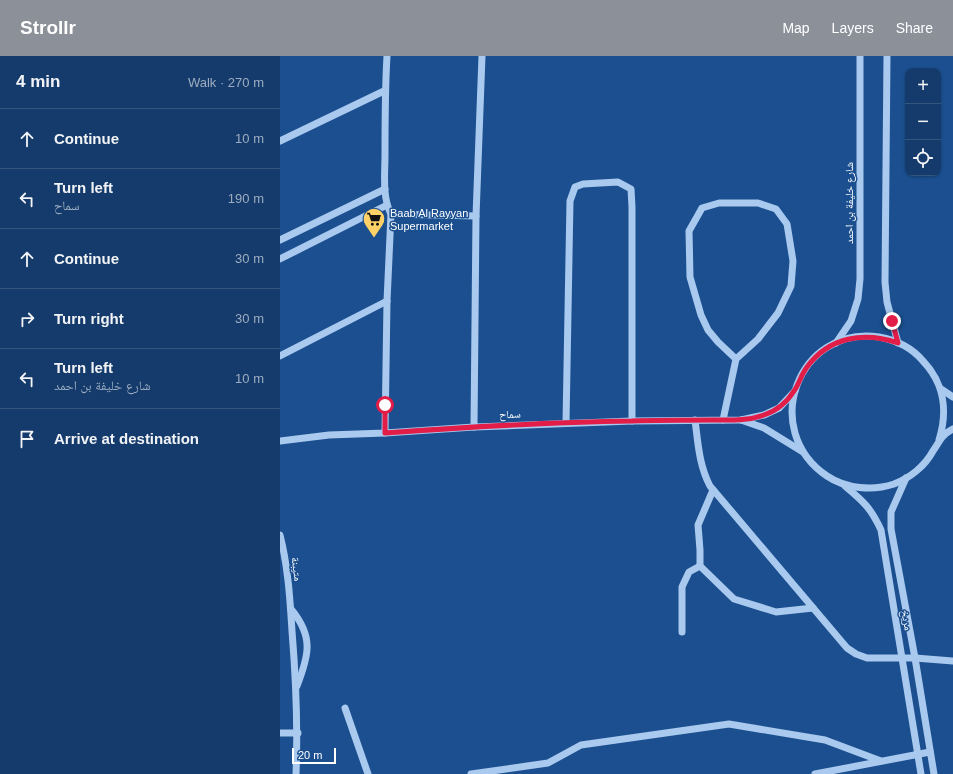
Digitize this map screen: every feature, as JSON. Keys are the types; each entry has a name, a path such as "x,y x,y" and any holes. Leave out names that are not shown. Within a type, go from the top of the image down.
{"street":[{"path":"385,433 387,301 392,214 387,205 385,189 384,91 387,56"},
{"path":"474,426 476,216 482,56"},
{"name":"شارع خليفة بن احمد","path":"836,343 851,321 858,299 860,279 860,56"},
{"path":"887,56 885,282 887,302 898,343"},
{"path":"280,141 384,91"},
{"path":"566,423 570,201 575,187 583,184 618,182 630,189 632,207 632,421"},
{"path":"280,240 385,189"},
{"path":"723,420 736,358 758,339 778,313 790,286 793,261 787,224 776,209 758,203 719,203 702,208 689,231 690,277 701,315 708,330 736,358"},
{"path":"280,259 387,205"},
{"path":"392,214 476,216"},
{"path":"280,356 387,301"},
{"path":"874,337 898,343 910,349 924,362 936,377 941,389 944,415 943,428 939,440 926,462 906,478 894,484 869,488 856,487 831,479 811,463 803,453 798,441 793,422 792,403 795,391 803,373 815,358 824,350 836,343 848,339 874,337"},
{"path":"941,389 953,397"},
{"name":"سماح","path":"280,441 329,435 385,433 474,426 632,421 741,420 764,415 779,408 795,391"},
{"path":"695,420 702,469 713,490 848,648 856,654 867,658 915,658 953,661"},
{"name":"سماح","path":"741,420 764,428 803,453"},
{"path":"939,440 953,429"},
{"name":"مريخ","path":"906,478 891,512 891,529 915,658 934,774"},
{"name":"مريخ","path":"843,484 864,503 874,516 881,530 921,774"},
{"path":"713,490 698,525 700,566 734,599 776,612 813,608"},
{"name":"متيبنة","path":"280,535 286,563 291,609 298,733 296,774"},
{"path":"682,632 682,587 689,572 700,566"},
{"path":"291,609 302,626 307,646 305,666 296,688"},
{"path":"345,708 368,774"},
{"path":"471,774 548,763 581,745 729,724 825,740 881,761"},
{"path":"280,733 298,733"},
{"path":"815,774 843,771 881,761 930,752"}],"place":[{"name":"Baab Al Rayyan Supermarket","path":"374,238"}],"route":[{"path":"385,405 385,433 474,426 632,421 741,420 764,415 779,408 795,391 806,368 824,350 836,343 861,337 874,337 898,343 892,321"}]}
